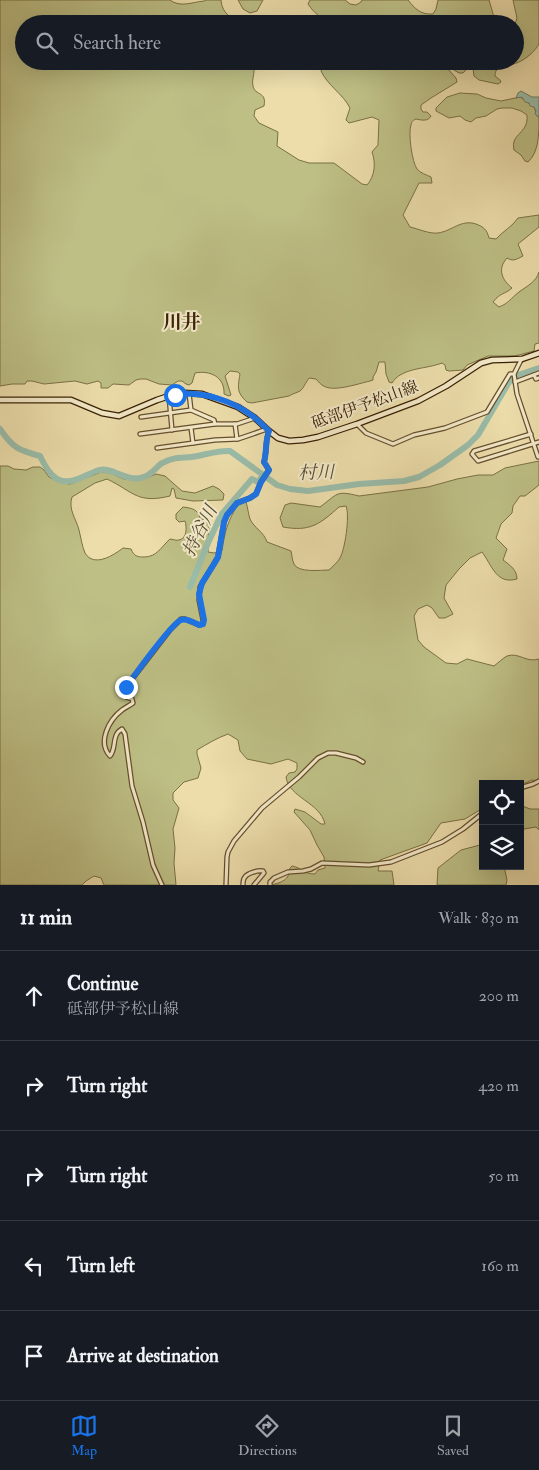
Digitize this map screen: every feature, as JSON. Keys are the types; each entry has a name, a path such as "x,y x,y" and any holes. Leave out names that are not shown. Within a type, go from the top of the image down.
{"main road":[{"name":"砥部伊予松山線","path":"0,400 71,400 102,413 119,416 169,396 189,393 202,394 232,404 255,418 278,438 289,441 303,440 357,424 418,401 446,386 481,362 522,359 539,353"}],"street":[{"path":"522,359 514,374 517,394 539,456"},
{"path":"515,381 539,373"},
{"path":"357,424 366,433 393,444 414,435 445,428 487,412 510,374 514,374"},
{"path":"534,375 536,379 539,378"},
{"path":"189,393 191,410"},
{"path":"169,396 172,430"},
{"path":"141,417 191,410 214,420 215,424"},
{"path":"140,434 215,424 235,424 255,418"},
{"path":"235,424 238,439"},
{"path":"191,428 193,443"},
{"path":"157,448 238,439 268,430"},
{"path":"162,885 153,865 132,786 125,734 122,729 117,733 114,752 110,756 105,747 104,736 121,710 133,703 132,699 123,696 126,687 170,630 181,619 199,625 203,624 204,620 199,600 200,587 218,557 227,515 237,503 256,494 269,470 264,462 268,430"},
{"path":"531,434 474,451 472,454 478,461 539,442"},
{"path":"226,885 227,857 234,841 262,808 299,777 318,758 328,753 336,753 364,762"},
{"path":"524,787 539,781"},
{"path":"270,885 274,878 288,872 311,868 322,863 370,865 391,862 442,842 479,817"},
{"path":"243,885 246,876 258,870 263,870 264,872 254,885"}],"green space":[{"path":"0,0 170,0 178,4 187,4 206,0 221,0 223,9 228,15 15,15 15,70 254,70 254,89 264,98 264,106 255,110 254,116 259,123 278,132 277,146 299,160 309,163 334,163 362,184 367,185 372,178 374,169 372,152 378,145 379,120 372,117 349,123 346,120 350,108 322,70 449,70 457,82 421,105 423,112 427,112 431,116 424,120 416,119 413,121 410,129 410,141 415,165 420,172 431,177 432,183 419,183 403,215 410,227 438,233 461,224 471,223 483,228 489,238 496,239 518,218 539,215 539,227 518,244 523,256 513,260 507,258 502,266 503,278 512,288 493,302 499,307 505,304 528,286 539,272 539,343 535,344 534,351 515,356 488,356 467,365 463,370 446,370 445,365 442,363 401,374 392,383 389,382 386,374 385,362 379,362 373,380 370,381 332,388 322,385 316,379 309,378 301,390 289,396 252,403 247,402 239,392 240,374 230,371 225,376 231,395 229,396 224,394 222,383 216,376 201,372 195,373 192,383 189,385 182,381 172,385 140,379 129,385 113,384 108,388 101,388 101,383 98,381 87,384 75,381 44,384 27,381 25,384 0,386"},
{"path":"238,0 263,0 257,11 250,13 243,9"},
{"path":"310,0 345,0 350,4 356,5 362,0 408,0 419,11 425,14 433,14 438,0 489,0 493,15 318,15 308,4"},
{"path":"513,0 539,0 539,44 524,59 524,15 516,15"},
{"path":"454,70 466,70 463,73"},
{"path":"473,70 497,70 495,76 501,82 498,84 479,80 474,76"},
{"path":"460,93 477,94 501,101 520,97 534,107 539,117 536,148 532,158 528,162 525,161 514,150 513,144 527,121 527,115 521,111 512,108 497,109 471,122 460,116 449,118 436,111 436,108 447,97"},
{"path":"539,461 539,485 525,496 520,496 513,506 512,513 501,524 496,538 507,549 503,560 514,570 517,579 510,580 499,577 482,552 470,558 446,585 444,598 453,614 445,618 439,618 432,608 427,605 418,609 414,616 418,640 424,647 446,663 457,664 467,659 494,666 505,657 511,655 530,660 539,659 539,781 532,780 524,783 524,780 479,780 479,810 465,819 441,823 427,843 380,860 378,871 392,871 394,885 270,885 287,878 292,866 307,873 315,874 318,870 325,868 324,857 310,830 294,812 295,809 305,812 321,824 325,824 317,810 298,795 288,784 286,777 289,773 295,772 297,763 288,759 271,764 247,759 240,751 238,740 228,734 197,750 201,768 198,778 184,782 173,793 173,800 179,808 173,829 176,885 104,885 101,878 94,876 82,885 0,885 0,466 26,470 40,467 49,477 62,483 70,484 101,472 110,473 124,479 144,479 156,474 165,476 182,491 195,493 213,486 224,494 223,500 193,501 176,498 172,488 170,496 150,499 136,495 107,479 95,483 72,497 71,502 85,553 93,560 104,559 123,548 131,549 135,555 148,557 156,553 170,539 182,539 186,532 186,523 185,521 179,522 176,519 176,514 183,507 196,511 200,518 206,521 209,526 208,552 222,551 226,531 232,516 238,504 246,502 250,519 264,535 267,542 291,551 296,567 304,570 329,570 340,558 346,532 346,506 339,507 314,525 292,528 283,527 280,518 285,505 291,503 320,507 341,493 359,496 428,487 478,475 493,475 505,468"},
{"path":"524,807 539,809 539,830 536,827 524,829"},
{"path":"479,845 479,870 505,870 506,885 437,885 438,868 461,850"}],"shaded area":[{"path":"521,91 532,97 539,97 539,117 535,114 534,107 525,102 522,97 516,98"}],"waterway":[{"name":"村川","path":"0,429 17,447 40,456 51,474 55,478 64,481 81,478 99,470 109,470 129,478 140,478 147,476 162,463 170,459 225,451 230,451 277,485 290,489 308,491 359,484 404,481 419,477 468,445 478,435 509,382 518,375 539,368"},
{"name":"持谷川","path":"190,587 221,515 252,479 258,482 263,475"}],"district":[{"name":"川井","path":"182,322"}],"route":[{"path":"126,687 179,620 185,619 199,625 203,624 204,620 199,600 200,587 218,557 227,515 237,503 256,494 269,470 264,462 266,438 269,431 255,418 232,404 202,394 184,393 175,395"}]}
